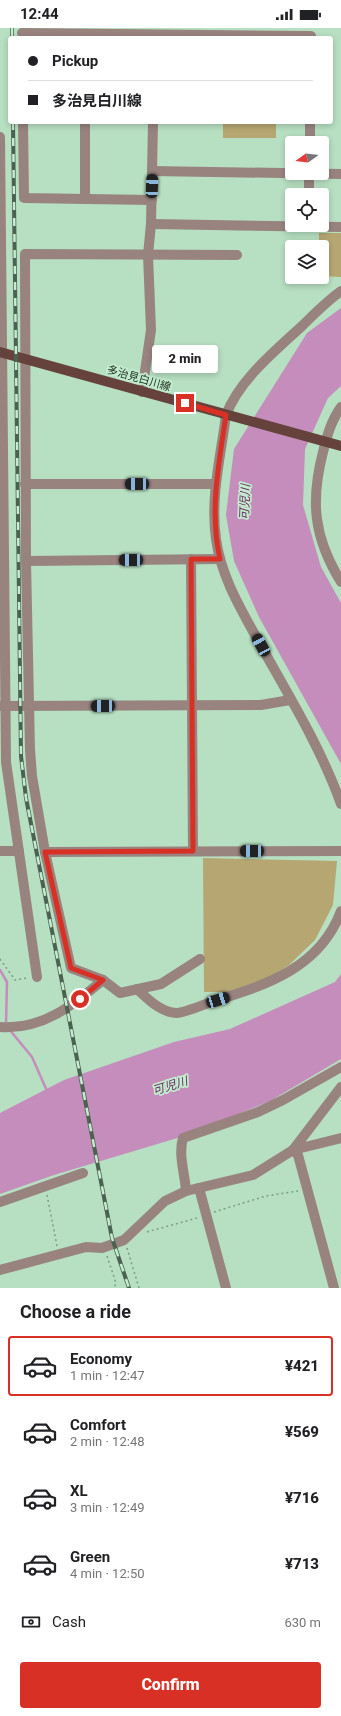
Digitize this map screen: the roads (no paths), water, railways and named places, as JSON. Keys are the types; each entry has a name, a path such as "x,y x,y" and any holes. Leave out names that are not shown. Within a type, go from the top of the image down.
{"main road":[{"name":"多治見白川線","path":"1,353 26,358 226,415 326,440 341,446"}],"street":[{"path":"197,36 211,32 311,34"},
{"path":"22,33 155,33 184,36"},
{"path":"23,124 24,198 152,200"},
{"path":"85,198 86,124"},
{"path":"142,392 151,330 148,255 152,200 153,124"},
{"path":"310,124 310,136"},
{"path":"0,137 2,706 6,762 37,977"},
{"path":"152,171 285,173"},
{"path":"329,174 341,174"},
{"path":"151,224 285,226"},
{"path":"329,227 341,227"},
{"path":"200,959 161,984 120,993 103,980 71,968 45,852 32,776 28,707 26,561 25,254 236,255"},
{"path":"341,291 271,355 237,394 226,415 216,484 214,523 220,559 238,605 290,700 305,724 341,804"},
{"path":"341,407 331,423 326,440 316,478 314,501 317,522 325,548 341,582"},
{"path":"25,484 216,484"},
{"path":"191,559 193,851"},
{"path":"26,561 220,559"},
{"path":"2,706 261,705 290,700"},
{"path":"0,852 19,851"},
{"path":"45,852 341,851"},
{"path":"137,989 155,1006 176,1013 253,989 279,978 312,956 332,929 341,912"},
{"path":"0,1027 14,1028 37,1024 72,1005 103,980"},
{"path":"186,1191 185,1175 180,1148 183,1138 258,1112 283,1100 341,1067"},
{"path":"293,1150 341,1087"},
{"path":"0,1270 86,1247 102,1248 124,1240 165,1200 186,1191 252,1175 293,1150 341,1138"},
{"path":"293,1150 298,1156 334,1288"},
{"path":"0,1202 83,1173"},
{"path":"200,1188 226,1288"}],"water":[{"name":"可児川","path":"341,308 341,386 328,398 305,449 303,505 321,567 341,603 341,764 259,617 234,561 226,515 234,449 307,333"},
{"name":"可児川","path":"341,974 341,1059 270,1101 184,1136 54,1175 0,1194 0,1113 64,1080 174,1042 230,1029 335,982"}],"waterway":[{"path":"0,970 7,982 6,1023"},
{"path":"9,1029 32,1057 47,1091"}],"railway":[{"path":"12,28 12,36"},
{"path":"13,124 21,756 26,798 112,1238 129,1288"}]}
